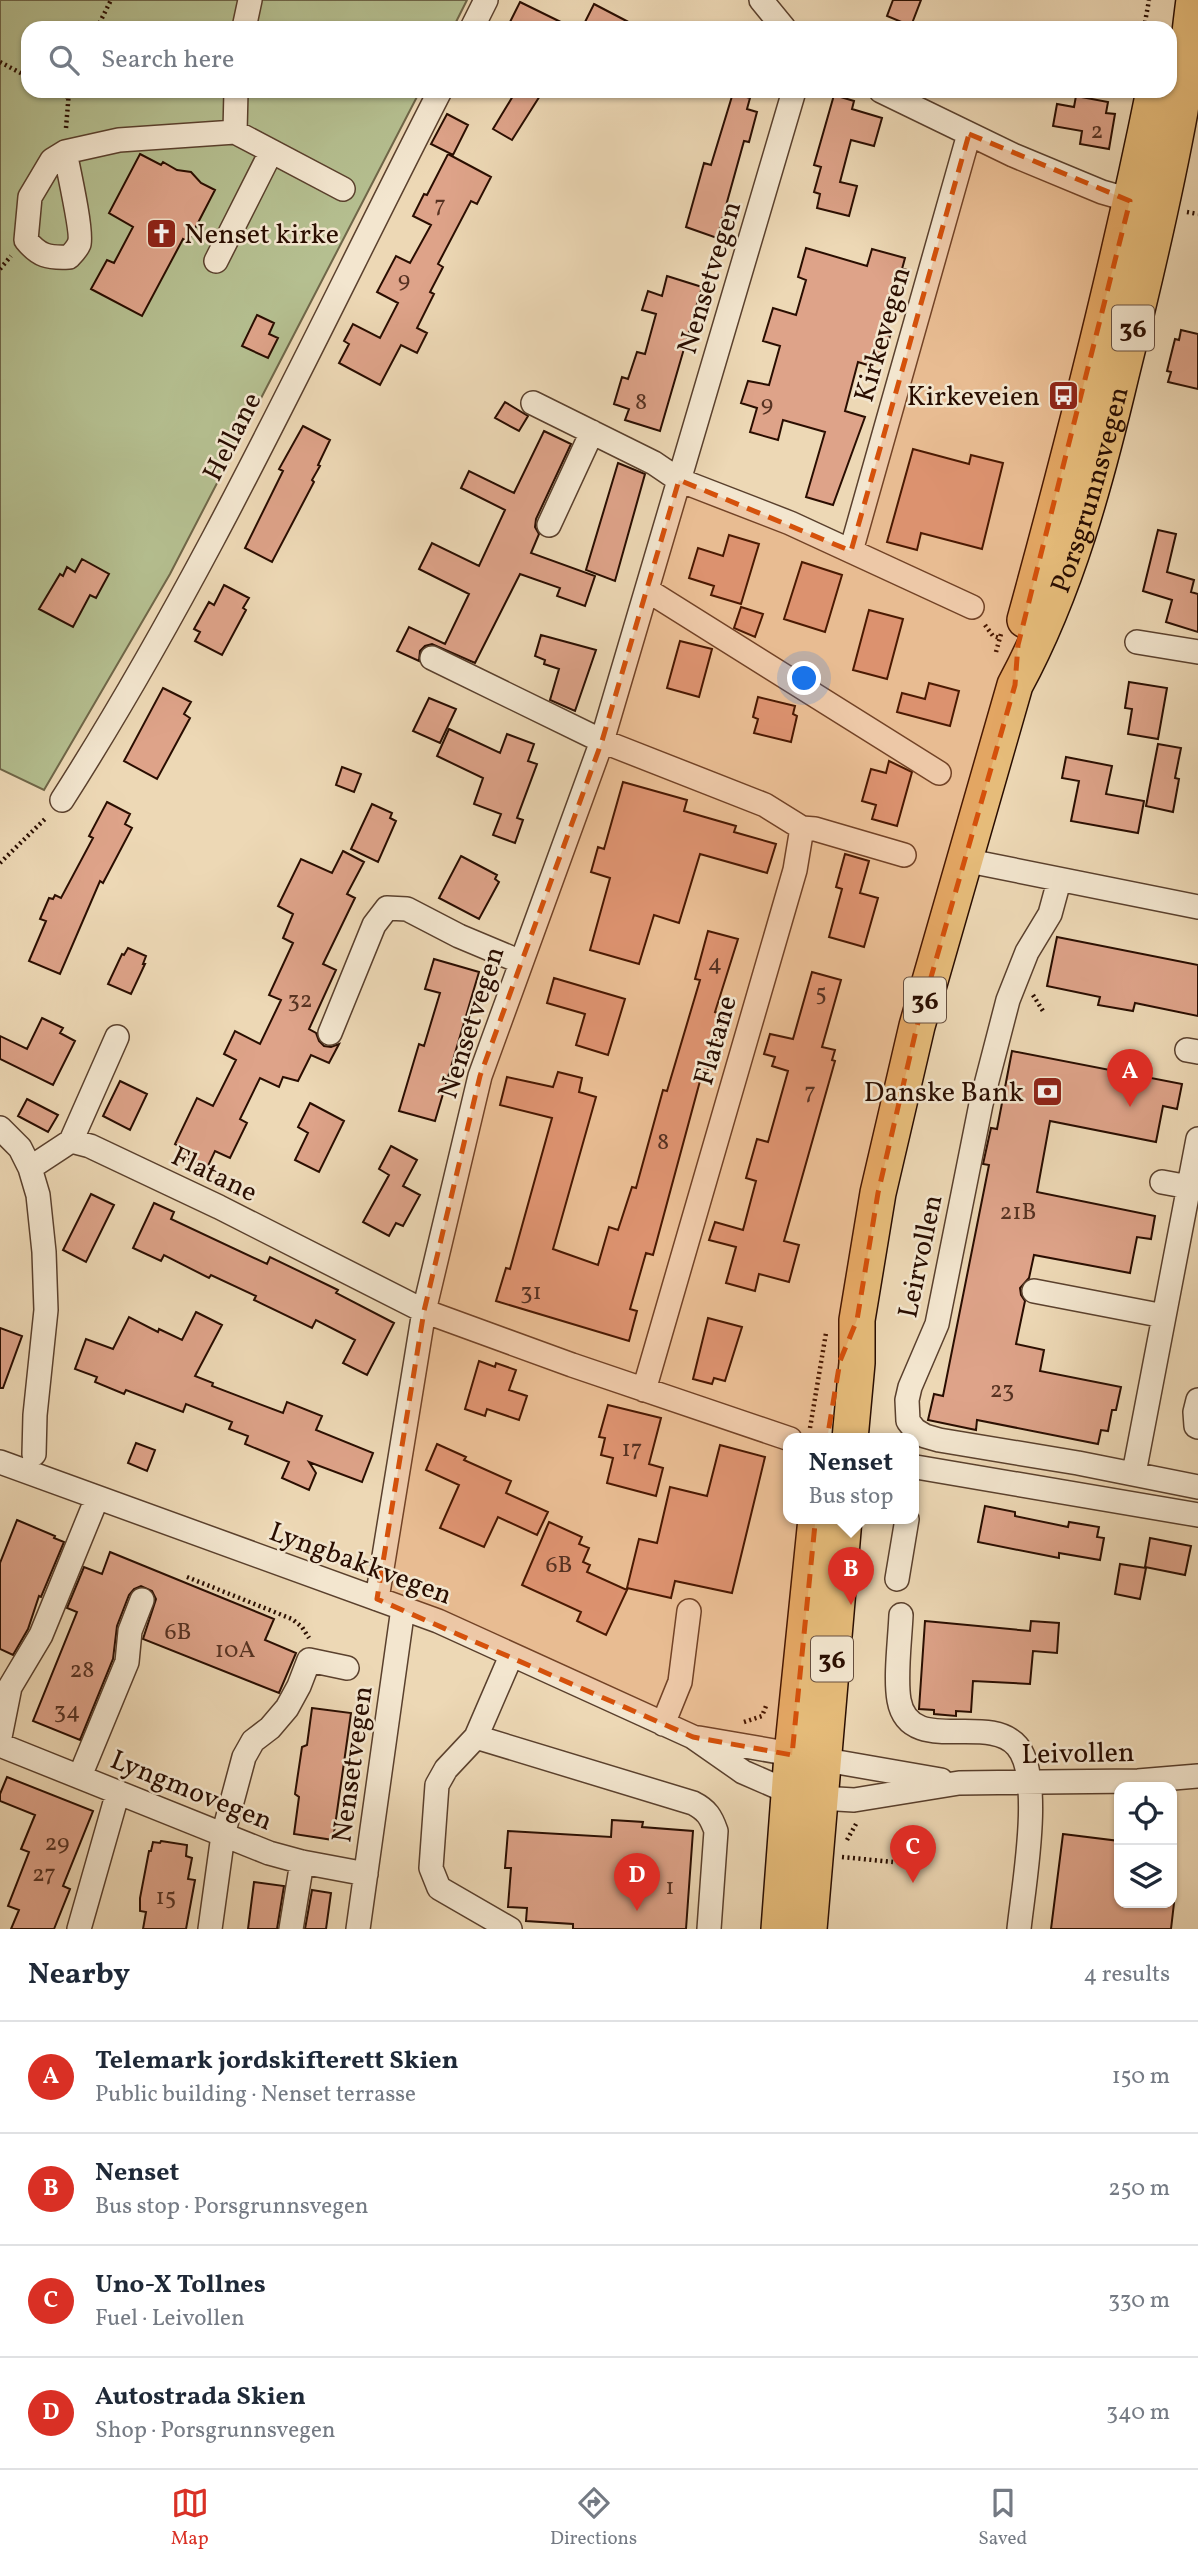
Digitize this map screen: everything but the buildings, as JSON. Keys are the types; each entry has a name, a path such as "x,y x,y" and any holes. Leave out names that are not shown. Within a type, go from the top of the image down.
{"highway":[{"path":"1168,21 1173,0"},
{"name":"Porsgrunnsvegen","path":"1145,205 1180,108 1194,0"},
{"name":"Porsgrunnsvegen","path":"851,1433 857,1363 857,1320 884,1168 917,1026 1015,685 1040,638 1104,448 1145,205 1153,98"},
{"name":"Porsgrunnsvegen","path":"828,1433 840,1360 857,1320"},
{"name":"36","path":"809,1929 805,1795 816,1524"},
{"name":"36","path":"807,1757 843,1524"},
{"name":"36","path":"779,1929 805,1795"}],"street":[{"path":"246,21 250,0"},
{"path":"476,21 486,0"},
{"path":"761,0 778,21"},
{"path":"235,132 236,98"},
{"name":"Hellane","path":"62,800 156,643 436,98"},
{"name":"Nensetvegen","path":"377,1599 424,1311 480,1076 602,741 792,98"},
{"path":"895,98 1013,155 1145,205"},
{"path":"65,152 119,140 235,132 343,189"},
{"name":"Kirkevegen","path":"851,551 969,134"},
{"path":"216,261 271,152"},
{"path":"533,403 654,463 679,480 790,523 972,607"},
{"path":"549,525 592,432"},
{"path":"647,590 939,773"},
{"path":"1137,642 1198,652"},
{"path":"432,658 602,741 765,805 802,828 815,829 904,855"},
{"name":"Flatane","path":"644,1390 795,870 802,828"},
{"path":"964,860 1198,907"},
{"name":"Leirvollen","path":"925,1436 915,1430 908,1421 906,1410 910,1387 937,1324 981,1104 1008,1000 1027,952 1050,914 1059,881"},
{"path":"330,1033 374,925 387,908 407,909 459,936 521,962"},
{"path":"30,1168 71,1141 117,1037"},
{"path":"0,1128 20,1148 30,1168 38,1195 44,1252 46,1298 34,1454"},
{"path":"1134,1473 1198,1139"},
{"name":"Flatane","path":"71,1141 90,1146 146,1172 424,1311 783,1437"},
{"path":"1162,1182 1189,1186"},
{"path":"1034,1292 1164,1316"},
{"path":"1198,1400 1195,1412 1198,1427"},
{"path":"919,1459 925,1436 1198,1487"},
{"name":"Lyngbakkvegen","path":"0,1462 438,1621 692,1737 743,1772 805,1795"},
{"path":"919,1475 1198,1516"},
{"path":"0,1737 10,1687 41,1635 97,1498"},
{"path":"897,1579 906,1524"},
{"path":"79,1776 127,1662 130,1631 142,1600"},
{"name":"Nensetvegen","path":"358,1929 402,1608"},
{"path":"663,1724 680,1682 689,1611"},
{"path":"901,1615 898,1698 908,1721 917,1728 989,1733 1006,1737 1017,1746 1026,1761 1030,1783 1028,1844 1019,1929"},
{"path":"510,1929 439,1888 431,1868 437,1785 446,1769 475,1737 511,1656"},
{"path":"210,1929 223,1835 244,1757 253,1741 270,1728 287,1708 309,1660 347,1668"},
{"path":"475,1737 693,1803 704,1809 711,1817 716,1831 709,1929"},
{"name":"Lyngbakkvegen","path":"692,1737 807,1757"},
{"name":"Lyngmovegen","path":"0,1745 269,1853 366,1874"},
{"name":"Leivollen","path":"807,1757 959,1783"},
{"name":"Leivollen","path":"805,1795 854,1800 959,1783 1138,1781 1198,1776"},
{"path":"79,1929 118,1792"},
{"path":"291,1929 302,1862"}],"path":[{"path":"100,21 111,0"},
{"path":"1145,21 1149,0"},
{"path":"0,62 21,73"},
{"path":"65,152 68,98"},
{"path":"0,863 62,800"},
{"path":"187,1577 292,1619 307,1633 311,1644 309,1660"},
{"path":"834,1856 893,1862"}],"highlighted area":[{"path":"969,134 1130,201 1018,645 1015,685 917,1026 878,1193 857,1320 840,1361 818,1494 792,1755 693,1737 377,1599 424,1311 480,1076 602,741 679,480 851,551"}],"green space":[{"path":"0,0 467,0 456,21 21,21 21,98 416,98 170,574 44,790 0,769"}],"place":[{"name":"Nenset kirke","path":"161,233"},
{"name":"Kirkeveien","path":"1063,395"},
{"name":"Danske Bank","path":"1047,1091"},
{"name":"Telemark jordskifterett Skien","path":"1130,1107"},
{"name":"Nenset","path":"851,1605"},
{"name":"Uno-X Tollnes","path":"913,1883"},
{"name":"Autostrada Skien","path":"637,1911"}]}
